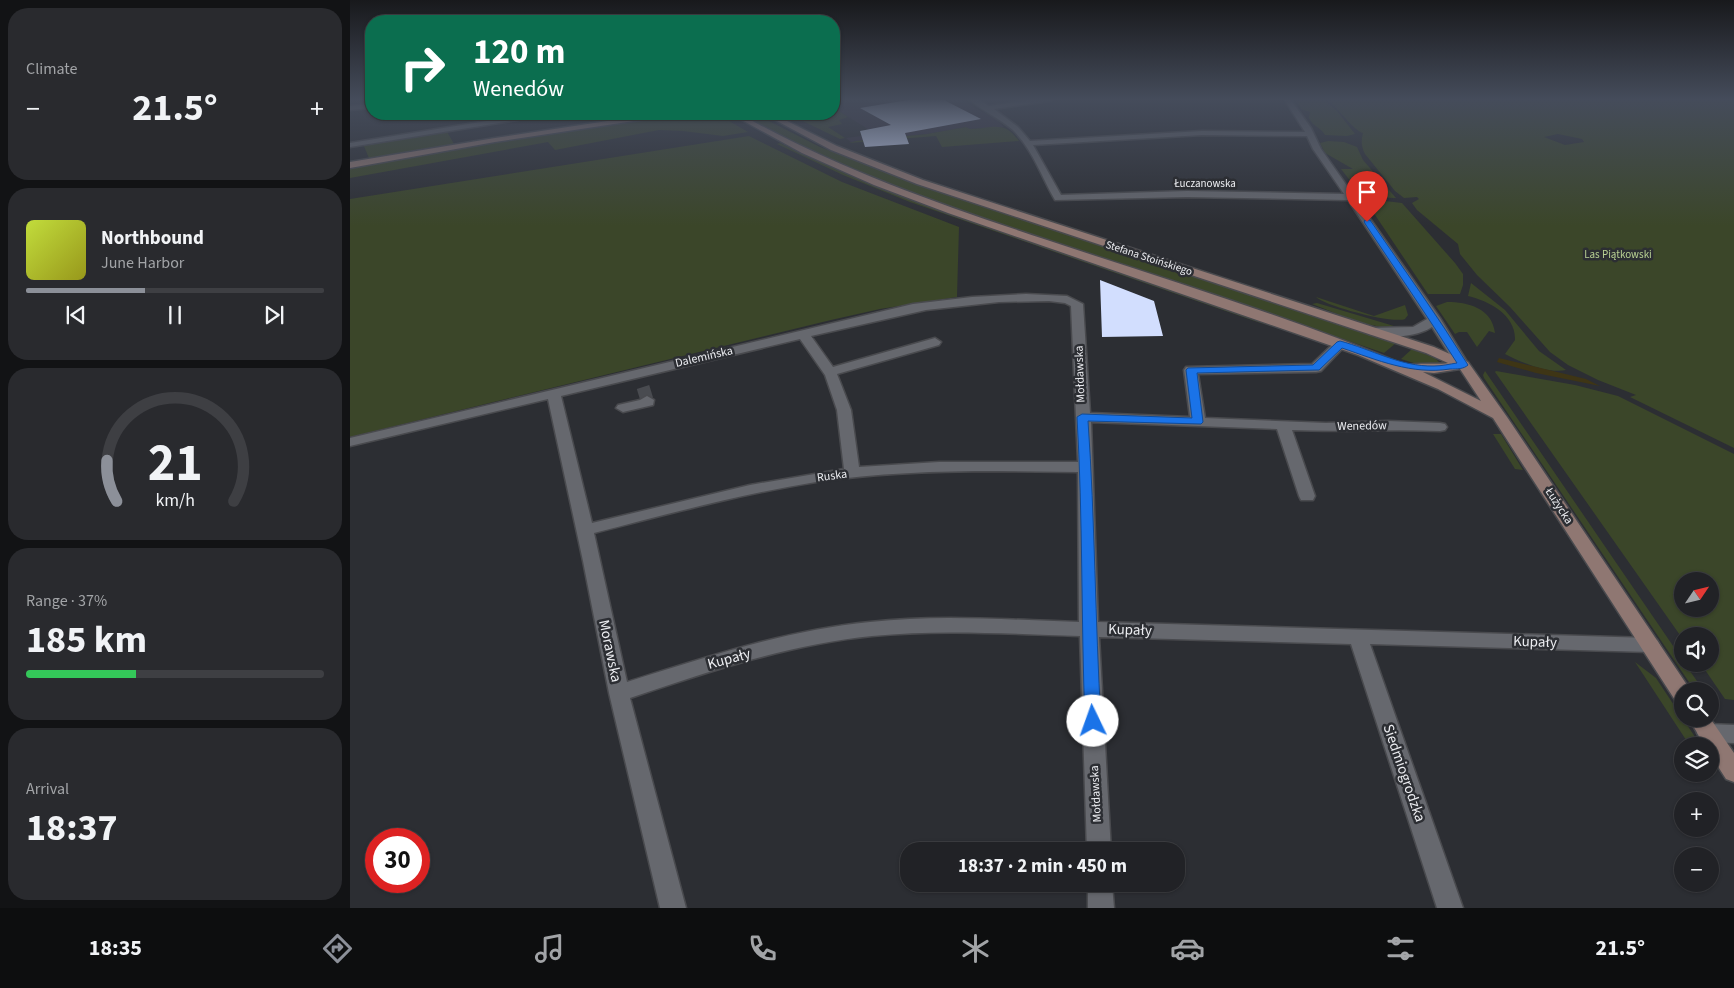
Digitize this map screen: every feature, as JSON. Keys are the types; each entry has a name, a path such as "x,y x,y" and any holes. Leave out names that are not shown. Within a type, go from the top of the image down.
{"street":[{"path":"350,145 372,141"},
{"path":"350,165 486,141"},
{"name":"Stefana Stoińskiego","path":"785,141 897,191 1388,361 1459,393 1500,417"},
{"name":"Stefana Stoińskiego","path":"821,141 920,182 1430,350 1464,365"},
{"path":"1030,143 1058,141"},
{"name":"Łużycka","path":"1313,141 1434,318 1674,682"},
{"name":"Łuczanowska","path":"1030,143 1058,198 1188,194 1351,197"},
{"name":"Dalemińska","path":"350,442 913,308 948,302 1062,297"},
{"name":"Mołdawska","path":"1062,297 1074,300 1077,304 1086,467 1089,628 1099,842"},
{"path":"1373,331 1401,332 1415,330 1428,325 1434,318"},
{"path":"802,334 829,372 844,410 852,473"},
{"path":"829,372 935,342"},
{"path":"1198,422 1191,370 1316,368 1340,344"},
{"name":"Stefana Stoińskiego","path":"1388,361 1434,369 1464,365"},
{"name":"Morawska","path":"554,393 619,693 673,908"},
{"path":"623,408 648,402 647,400"},
{"name":"Wenedów","path":"1082,417 1332,427 1388,425 1440,428"},
{"path":"1283,425 1307,496"},
{"name":"Ruska","path":"584,530 759,486 852,473 954,466 1086,467"},
{"name":"Kupały","path":"619,693 743,654 862,630 944,625 1650,644"},
{"name":"Siedmiogrodzka","path":"1358,637 1450,908"},
{"path":"1705,727 1734,772"},
{"path":"1708,727 1734,734"},
{"path":"1100,892 1101,908"}],"green space":[{"path":"379,141 452,141 454,144 369,158 363,144"},
{"path":"494,141 600,141 555,150 548,142 350,178 350,167"},
{"path":"715,141 760,141 842,182 959,227 957,297 880,309 831,320 350,437 350,199"},
{"path":"792,141 809,141 932,190 1396,343 1384,353 970,214 853,170"},
{"path":"939,141 1014,141 942,147"},
{"name":"Las Piątkowski","path":"1362,141 1555,141 1565,145 1584,141 1734,141 1734,448 1630,397 1636,395 1598,380 1568,365 1550,352 1510,307 1477,275 1460,254 1458,244 1417,210 1412,203 1419,199 1417,197 1404,198 1395,191 1365,154"},
{"path":"1344,142 1357,147 1363,160 1396,198 1363,197 1353,191 1355,187 1341,169 1353,169 1325,153 1320,143"},
{"path":"780,143 839,170 961,218 1208,303 1269,326 910,202 843,175 777,144"},
{"path":"1365,200 1402,203 1463,274 1463,285 1460,294 1428,294"},
{"path":"1471,283 1505,310 1539,351 1566,370 1543,369 1526,364 1505,354 1515,340 1511,323 1500,310 1484,301 1468,296"},
{"path":"1316,297 1374,316 1405,305 1408,315 1405,319 1398,320 1374,317 1332,305"},
{"path":"1447,302 1463,303 1478,308 1489,318 1495,333 1489,331 1477,347 1467,332 1455,334 1436,306"},
{"path":"1317,303 1404,329 1380,327 1357,321 1312,304"},
{"path":"1412,349 1435,358 1440,363 1417,364 1401,359"},
{"path":"1485,371 1674,647 1674,660 1484,378"},
{"path":"1496,371 1575,385 1618,396 1734,454 1734,700 1725,699 1719,690 1719,682 1713,682 1706,672 1719,672 1719,627 1674,627"},
{"path":"1493,434 1501,434 1523,470 1515,469"},
{"path":"1635,662 1656,678 1674,705 1674,722"},
{"path":"1682,672 1691,672 1698,682 1689,682"},
{"path":"1678,727 1688,727 1695,737 1684,737"}],"sand":[{"path":"1499,358 1586,379 1600,386 1536,373 1497,362"}],"building":[{"path":"863,141 908,141 909,144 865,147"},
{"path":"1100,280 1154,301 1163,336 1102,337"}],"tunnel":[{"path":"643,387 647,400"}],"route":[{"path":"1093,721 1086,467 1082,417 1198,422 1191,370 1316,368 1340,344 1388,361 1413,366 1434,369 1464,365 1427,307 1367,222"}]}
